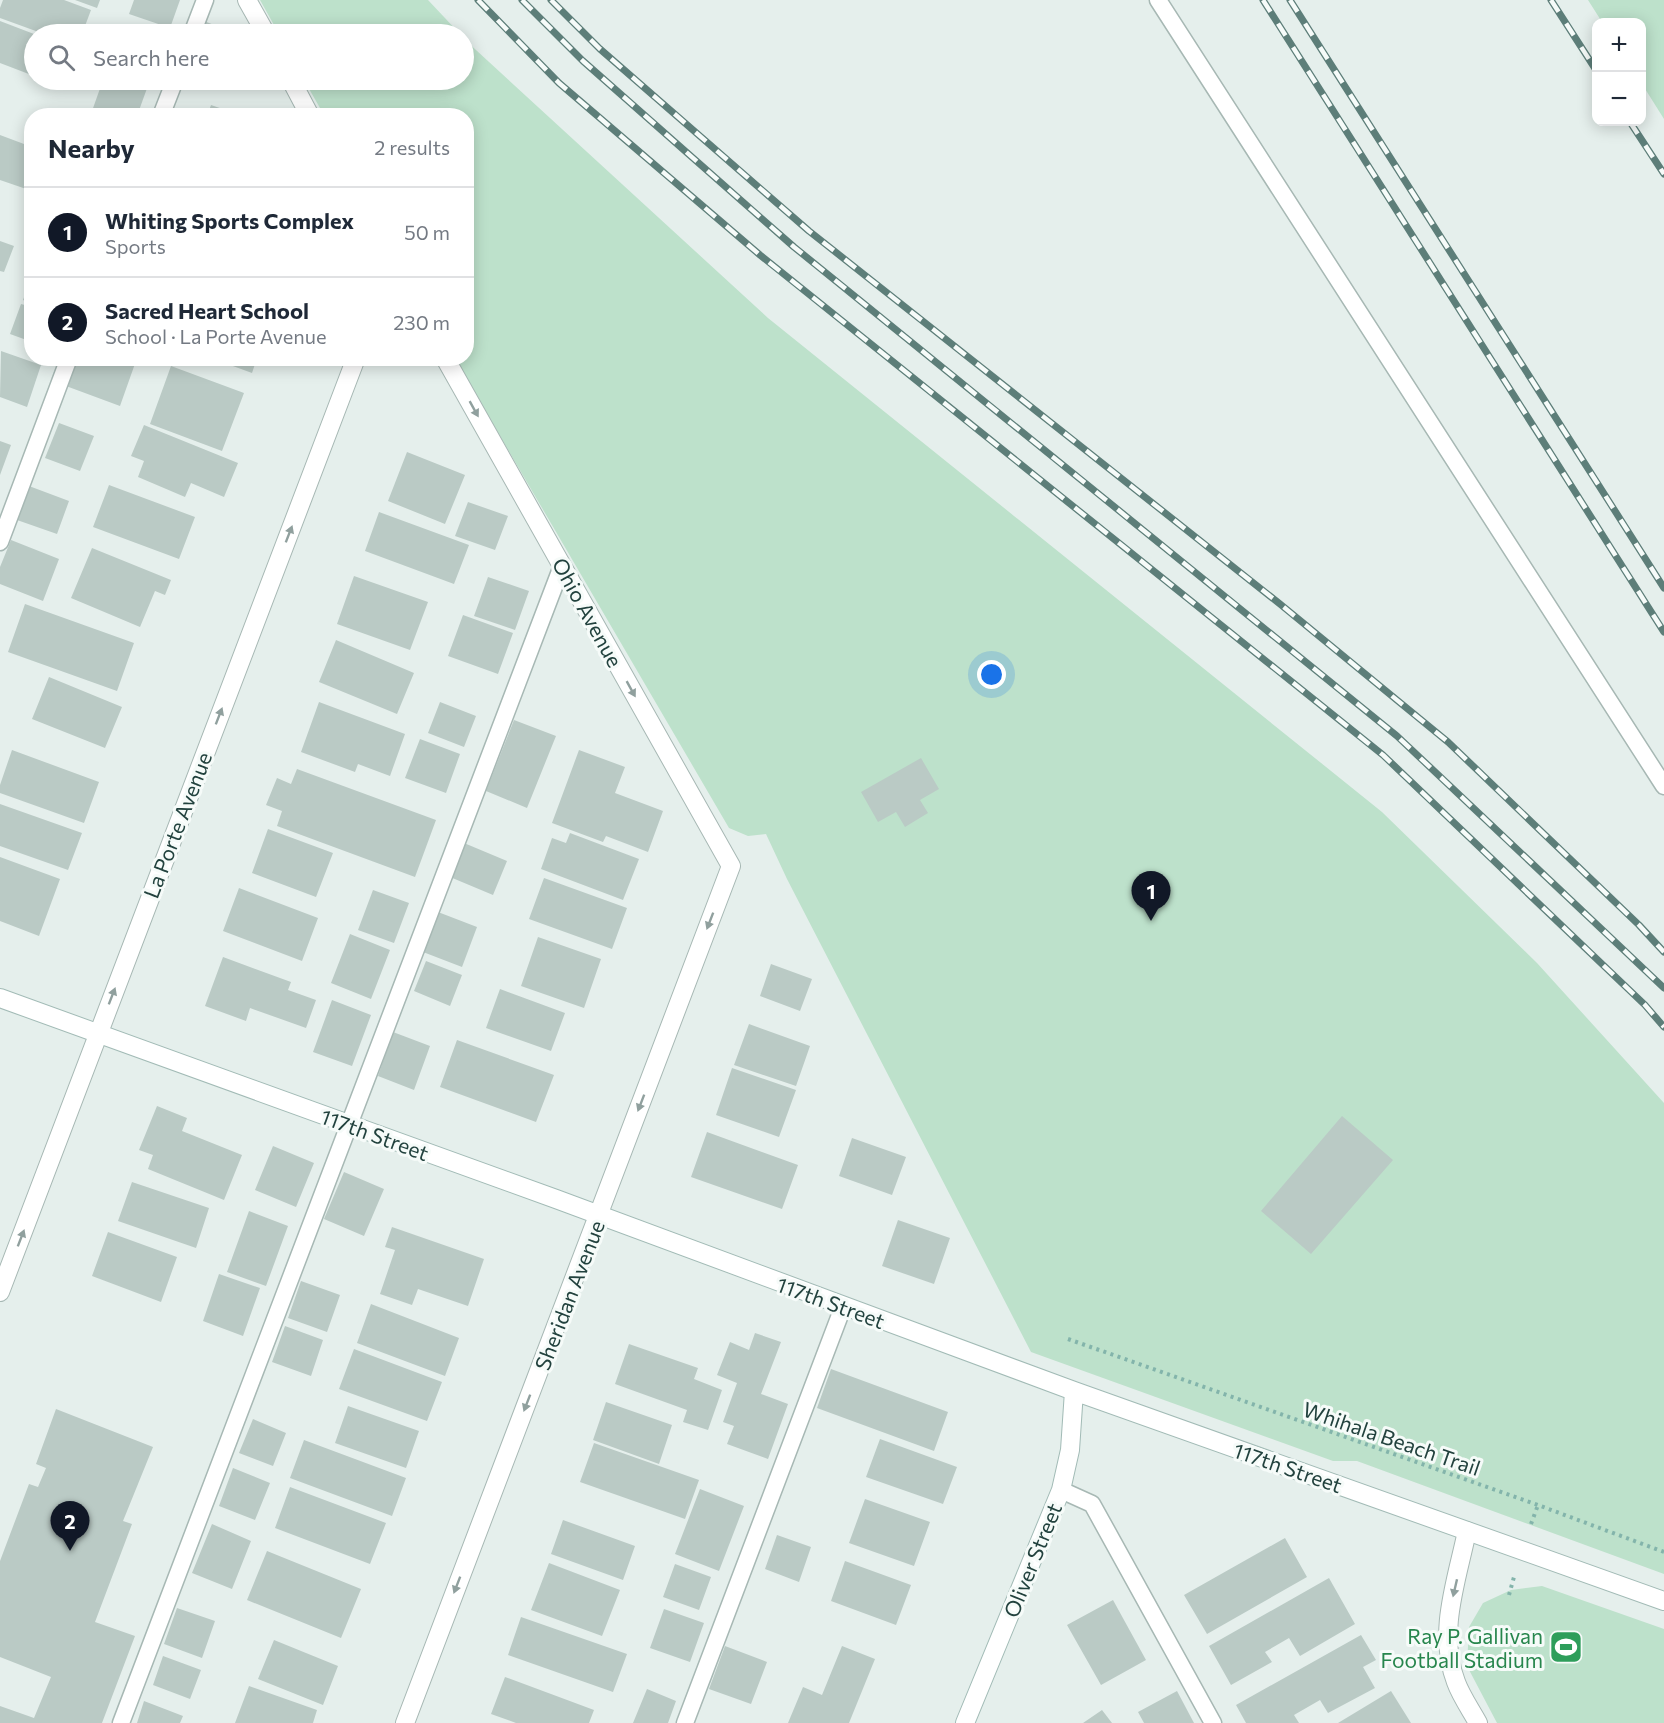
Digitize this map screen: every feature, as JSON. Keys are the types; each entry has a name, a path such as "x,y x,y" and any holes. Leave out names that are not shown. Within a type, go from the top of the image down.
{"street":[{"path":"247,0 260,24"},
{"path":"296,90 306,108"},
{"name":"La Porte Avenue","path":"0,1292 353,366"},
{"name":"Ohio Avenue","path":"450,366 731,866"},
{"name":"Sheridan Avenue","path":"405,1723 731,866"},
{"name":"117th Street","path":"0,998 599,1215 1074,1391 1664,1602"},
{"name":"Oliver Street","path":"965,1723 1061,1490 1070,1450 1074,1391"},
{"path":"1467,1531 1448,1621 1448,1653 1456,1683 1478,1723"}],"lane":[{"path":"196,24 205,0"},
{"path":"1158,0 1664,786"},
{"path":"164,108 171,90"},
{"path":"0,542 66,366"},
{"path":"121,1723 562,566"},
{"path":"685,1723 843,1307"},
{"path":"1061,1490 1092,1504 1213,1723"}],"path":[{"name":"Whihala Beach Trail","path":"1068,1339 1538,1505 1664,1552"},
{"path":"1530,1525 1538,1505"}],"green space":[{"path":"260,0 428,0 451,24 273,24"},
{"path":"1588,0 1664,0 1664,119 1646,90 1646,18 1599,18"},
{"path":"474,48 768,318 1382,812 1537,963 1664,1103 1664,1574 1357,1461 1333,1461 1031,1352 766,834 748,836 729,828 459,366 474,366 474,108 320,108 310,90 474,90"},
{"name":"Ray P. Gallivan Football Stadium","path":"1542,1586 1664,1629 1664,1723 1497,1723 1467,1666 1469,1627 1483,1603 1511,1590"}],"building":[{"path":"3,0 64,0 91,10 86,24 24,24 24,27 0,18"},
{"path":"75,0 100,0 97,8"},
{"path":"134,0 180,0 171,24 158,24 129,14"},
{"path":"0,21 24,30 24,72 0,63"},
{"path":"99,90 146,90 140,108 93,108"},
{"path":"0,135 24,144 24,188 0,180"},
{"path":"0,241 14,246 4,272 0,271"},
{"path":"21,304 24,305 24,339 10,334"},
{"path":"1,351 24,359 24,366 41,366 27,407 0,397"},
{"path":"73,366 134,366 120,406 66,386"},
{"path":"171,366 244,393 222,451 150,424"},
{"path":"233,366 254,366 252,373"},
{"path":"59,423 94,436 80,471 45,458"},
{"path":"144,425 238,463 224,497 191,483 185,497 138,477 144,461 131,456"},
{"path":"0,441 11,445 0,475"},
{"path":"407,452 465,475 445,524 388,501"},
{"path":"109,485 195,517 179,559 93,527"},
{"path":"29,486 69,501 57,534 17,520"},
{"path":"468,502 508,516 495,550 455,536"},
{"path":"379,512 469,545 454,584 365,551"},
{"path":"11,540 59,559 43,601 0,584 0,567"},
{"path":"92,548 171,580 165,595 155,591 140,627 71,598"},
{"path":"354,576 428,602 410,650 337,624"},
{"path":"488,577 529,591 515,630 474,616"},
{"path":"25,604 134,643 117,691 8,652"},
{"path":"463,615 513,633 498,674 448,656"},
{"path":"336,640 414,673 397,714 319,682"},
{"path":"49,677 122,707 105,748 32,719"},
{"path":"319,702 405,734 390,776 358,764 355,772 301,752"},
{"path":"440,702 476,716 464,747 428,733"},
{"path":"514,720 556,736 527,808 486,791"},
{"path":"420,739 460,754 446,793 405,778"},
{"path":"12,750 99,782 84,823 0,793 0,785"},
{"path":"579,750 625,767 615,793 663,811 648,852 606,836 603,842 552,823"},
{"path":"921,758 939,789 920,800 928,813 905,827 896,812 878,822 861,792"},
{"path":"297,769 436,820 415,877 277,826 282,811 266,805 277,778 291,784"},
{"path":"0,804 82,833 68,870 0,846"},
{"path":"268,829 333,853 316,897 252,873"},
{"path":"570,833 639,859 623,900 541,869 552,838 566,843"},
{"path":"464,843 507,861 493,895 450,877"},
{"path":"0,857 60,879 39,936 0,921"},
{"path":"544,878 627,908 612,949 529,919"},
{"path":"239,888 318,918 302,961 223,931"},
{"path":"373,890 409,903 394,943 358,930"},
{"path":"438,912 477,927 462,967 423,952"},
{"path":"350,934 390,950 371,999 331,983"},
{"path":"538,937 601,959 584,1008 521,986"},
{"path":"223,957 291,982 288,990 316,1000 306,1028 250,1008 246,1021 205,1006"},
{"path":"426,961 462,975 450,1006 414,991"},
{"path":"771,964 812,979 800,1011 760,996"},
{"path":"500,989 565,1013 551,1051 486,1028"},
{"path":"332,1000 371,1015 352,1066 313,1052"},
{"path":"749,1024 810,1046 796,1086 734,1065"},
{"path":"393,1032 430,1046 414,1090 378,1076"},
{"path":"457,1040 554,1075 536,1122 440,1087"},
{"path":"732,1068 796,1090 779,1137 716,1115"},
{"path":"157,1106 187,1118 182,1131 242,1155 224,1200 148,1169 153,1155 139,1150"},
{"path":"1342,1116 1393,1160 1311,1254 1261,1211"},
{"path":"707,1132 798,1165 782,1209 691,1177"},
{"path":"852,1138 906,1157 892,1195 839,1176"},
{"path":"273,1146 314,1163 296,1207 255,1190"},
{"path":"344,1172 384,1189 364,1236 324,1219"},
{"path":"132,1182 209,1208 196,1248 118,1221"},
{"path":"249,1211 288,1226 266,1286 227,1272"},
{"path":"898,1220 950,1238 934,1284 882,1266"},
{"path":"392,1227 484,1259 468,1306 418,1289 412,1305 380,1294 395,1250 385,1247"},
{"path":"108,1232 177,1257 161,1302 92,1276"},
{"path":"219,1274 260,1288 243,1336 203,1321"},
{"path":"301,1281 340,1295 327,1332 288,1318"},
{"path":"371,1304 459,1338 445,1376 357,1343"},
{"path":"285,1326 323,1340 311,1376 272,1362"},
{"path":"755,1333 781,1342 761,1394 788,1404 768,1459 727,1444 734,1426 723,1422 737,1383 717,1375 730,1342 749,1350"},
{"path":"629,1344 698,1368 694,1379 722,1390 708,1430 683,1422 687,1410 615,1384"},
{"path":"354,1349 442,1382 427,1421 339,1389"},
{"path":"831,1369 948,1412 934,1451 817,1408"},
{"path":"606,1402 672,1425 659,1464 593,1440"},
{"path":"348,1406 419,1431 406,1468 335,1443"},
{"path":"56,1409 153,1447 123,1521 132,1524 95,1622 135,1636 102,1723 0,1723 0,1706 34,1718 51,1677 0,1657 0,1561 29,1484 38,1487 46,1468 36,1464"},
{"path":"253,1419 286,1433 273,1466 239,1453"},
{"path":"880,1439 957,1467 943,1504 866,1477"},
{"path":"304,1440 406,1478 392,1516 290,1478"},
{"path":"594,1443 699,1480 685,1519 580,1482"},
{"path":"233,1468 270,1483 255,1520 219,1506"},
{"path":"290,1487 386,1523 370,1564 275,1528"},
{"path":"700,1489 744,1506 719,1571 675,1554"},
{"path":"865,1499 930,1522 914,1566 849,1543"},
{"path":"563,1520 635,1546 623,1580 551,1554"},
{"path":"212,1524 251,1541 232,1589 192,1573"},
{"path":"777,1535 811,1547 799,1582 765,1569"},
{"path":"1285,1538 1307,1577 1207,1634 1184,1595"},
{"path":"267,1551 361,1589 341,1638 247,1600"},
{"path":"845,1561 911,1585 896,1625 831,1601"},
{"path":"549,1563 620,1590 602,1636 531,1610"},
{"path":"675,1564 711,1577 699,1610 663,1597"},
{"path":"1329,1578 1355,1624 1300,1656 1289,1638 1265,1652 1272,1662 1231,1685 1209,1646"},
{"path":"1113,1600 1146,1660 1101,1685 1067,1625"},
{"path":"177,1608 215,1621 202,1658 164,1644"},
{"path":"664,1609 704,1623 690,1662 650,1648"},
{"path":"521,1617 627,1654 613,1692 508,1655"},
{"path":"1361,1635 1376,1660 1363,1667 1375,1688 1328,1713 1320,1700 1294,1715 1299,1723 1246,1723 1236,1705"},
{"path":"274,1640 338,1666 323,1705 258,1679"},
{"path":"725,1646 767,1662 751,1704 709,1689"},
{"path":"842,1646 875,1659 849,1723 788,1723 803,1687 822,1695"},
{"path":"163,1656 201,1670 190,1699 153,1685"},
{"path":"505,1677 594,1710 589,1723 516,1723 491,1714"},
{"path":"249,1686 317,1710 313,1723 235,1723"},
{"path":"647,1689 676,1701 668,1723 633,1723"},
{"path":"1177,1691 1194,1723 1144,1723 1138,1712"},
{"path":"1391,1691 1411,1723 1338,1723"},
{"path":"144,1701 183,1716 180,1723 137,1723"},
{"path":"1102,1710 1112,1723 1083,1723"}],"railway":[{"path":"478,0 559,83 760,255 1383,755 1645,1005 1664,1027"},
{"path":"522,0 583,61 794,247 1397,736 1664,988"},
{"path":"551,0 600,49 809,231 1280,604 1448,742 1639,925 1664,952"},
{"path":"1263,0 1664,632"},
{"path":"1290,0 1664,588"},
{"path":"1551,0 1592,64"},
{"path":"1633,126 1664,174"}],"place":[{"name":"Whiting Sports Complex","path":"1151,921"},
{"name":"Sacred Heart School","path":"70,1551"},
{"name":"Ray P. Gallivan Football Stadium","path":"1566,1647"}]}
